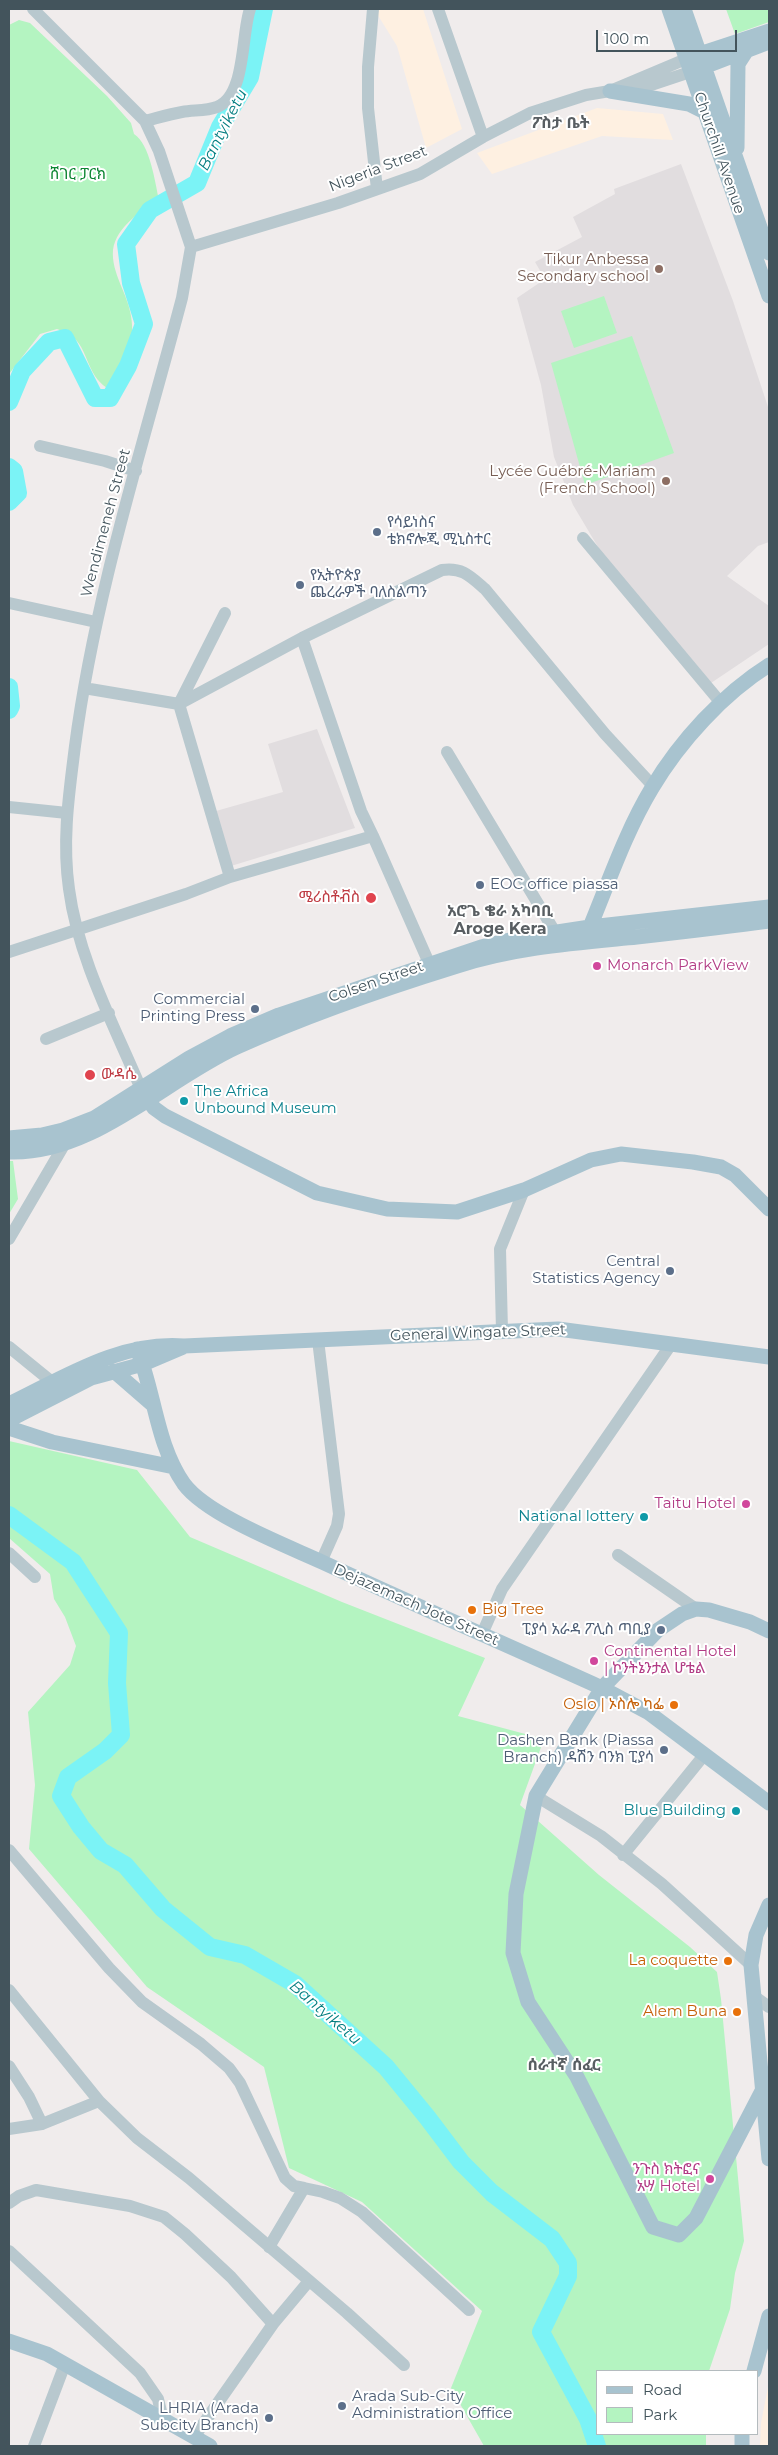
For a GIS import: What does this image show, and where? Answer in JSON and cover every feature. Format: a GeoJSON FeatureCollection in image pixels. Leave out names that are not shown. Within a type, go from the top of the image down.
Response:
{"type":"FeatureCollection","features":[{"type":"Feature","properties":{"kind":"main road","name":"Churchill Avenue"},"geometry":{"type":"LineString","coordinates":[[669,9],[695,63],[736,159],[769,253]]}},
{"type":"Feature","properties":{"kind":"main road","name":"Churchill Avenue"},"geometry":{"type":"LineString","coordinates":[[684,9],[705,112],[769,296]]}},
{"type":"Feature","properties":{"kind":"main road"},"geometry":{"type":"LineString","coordinates":[[695,63],[769,31]]}},
{"type":"Feature","properties":{"kind":"main road"},"geometry":{"type":"LineString","coordinates":[[695,63],[769,42]]}},
{"type":"Feature","properties":{"kind":"main road"},"geometry":{"type":"LineString","coordinates":[[736,159],[738,64],[746,50]]}},
{"type":"Feature","properties":{"kind":"main road"},"geometry":{"type":"LineString","coordinates":[[610,91],[689,104],[705,112]]}},
{"type":"Feature","properties":{"kind":"main road"},"geometry":{"type":"LineString","coordinates":[[590,934],[641,808],[653,786],[682,745],[721,703],[769,665]]}},
{"type":"Feature","properties":{"kind":"main road","name":"Colsen Street"},"geometry":{"type":"LineString","coordinates":[[9,1138],[42,1135],[63,1130],[94,1118],[144,1094],[189,1058],[230,1036],[279,1015],[429,964],[555,932],[590,934],[769,907]]}},
{"type":"Feature","properties":{"kind":"main road"},"geometry":{"type":"LineString","coordinates":[[9,1152],[36,1151],[64,1145],[110,1123],[144,1094],[234,1048],[278,1029],[482,952],[510,951],[590,934],[769,921]]}},
{"type":"Feature","properties":{"kind":"main road"},"geometry":{"type":"LineString","coordinates":[[144,1094],[166,1116],[317,1193],[360,1204],[422,1212],[457,1212],[524,1190],[591,1160],[606,1155],[621,1154],[694,1162],[721,1168],[735,1175],[769,1209]]}},
{"type":"Feature","properties":{"kind":"main road","name":"General Wingate Street"},"geometry":{"type":"LineString","coordinates":[[9,1404],[81,1368],[137,1349],[165,1345],[184,1346],[502,1330],[558,1329],[769,1357]]}},
{"type":"Feature","properties":{"kind":"main road","name":"General Wingate Street"},"geometry":{"type":"LineString","coordinates":[[9,1420],[71,1387],[114,1371],[143,1364],[184,1346]]}},
{"type":"Feature","properties":{"kind":"main road","name":"Dejazemach Jote Street"},"geometry":{"type":"LineString","coordinates":[[137,1349],[143,1364],[152,1404],[174,1467],[196,1497],[222,1514],[321,1562],[602,1688],[649,1713],[769,1803]]}},
{"type":"Feature","properties":{"kind":"main road"},"geometry":{"type":"LineString","coordinates":[[114,1371],[152,1404]]}},
{"type":"Feature","properties":{"kind":"main road"},"geometry":{"type":"LineString","coordinates":[[9,1428],[52,1442],[174,1467]]}},
{"type":"Feature","properties":{"kind":"main road"},"geometry":{"type":"LineString","coordinates":[[762,2091],[696,2218],[678,2235],[653,2227],[577,2077],[528,2002],[513,1953],[516,1894],[536,1796],[602,1688],[658,1630],[677,1617],[696,1609],[709,1610],[750,1622],[769,1631]]}},
{"type":"Feature","properties":{"kind":"main road"},"geometry":{"type":"LineString","coordinates":[[769,1905],[756,1934],[751,1965],[769,2159]]}},
{"type":"Feature","properties":{"kind":"main road"},"geometry":{"type":"LineString","coordinates":[[754,2370],[769,2316]]}},
{"type":"Feature","properties":{"kind":"main road"},"geometry":{"type":"LineString","coordinates":[[9,2341],[47,2354],[210,2446]]}},
{"type":"Feature","properties":{"kind":"street"},"geometry":{"type":"LineString","coordinates":[[145,121],[182,112],[210,109],[219,106],[227,100],[237,83],[244,24],[250,9]]}},
{"type":"Feature","properties":{"kind":"street"},"geometry":{"type":"LineString","coordinates":[[373,9],[368,67],[368,108],[377,189]]}},
{"type":"Feature","properties":{"kind":"street"},"geometry":{"type":"LineString","coordinates":[[438,9],[482,137]]}},
{"type":"Feature","properties":{"kind":"street","name":"Wendimeneh Street"},"geometry":{"type":"LineString","coordinates":[[32,10],[145,121],[179,209],[191,248],[182,298],[96,622],[84,688],[67,813],[66,868],[76,930],[144,1094]]}},
{"type":"Feature","properties":{"kind":"street","name":"Nigeria Street"},"geometry":{"type":"LineString","coordinates":[[191,248],[420,174],[482,137],[530,113],[586,95],[626,86],[652,85],[695,63]]}},
{"type":"Feature","properties":{"kind":"street"},"geometry":{"type":"LineString","coordinates":[[40,446],[105,461],[136,471]]}},
{"type":"Feature","properties":{"kind":"street"},"geometry":{"type":"LineString","coordinates":[[583,538],[721,703]]}},
{"type":"Feature","properties":{"kind":"street"},"geometry":{"type":"LineString","coordinates":[[84,688],[178,704],[302,638],[435,572],[452,568],[464,571],[485,589],[605,734],[653,786]]}},
{"type":"Feature","properties":{"kind":"street"},"geometry":{"type":"LineString","coordinates":[[9,602],[96,622]]}},
{"type":"Feature","properties":{"kind":"street"},"geometry":{"type":"LineString","coordinates":[[225,613],[178,704],[230,877]]}},
{"type":"Feature","properties":{"kind":"street"},"geometry":{"type":"LineString","coordinates":[[302,638],[361,811],[429,964]]}},
{"type":"Feature","properties":{"kind":"street"},"geometry":{"type":"LineString","coordinates":[[447,752],[555,932]]}},
{"type":"Feature","properties":{"kind":"street"},"geometry":{"type":"LineString","coordinates":[[9,807],[67,813]]}},
{"type":"Feature","properties":{"kind":"street"},"geometry":{"type":"LineString","coordinates":[[9,952],[186,894],[230,877],[373,836]]}},
{"type":"Feature","properties":{"kind":"street"},"geometry":{"type":"LineString","coordinates":[[46,1039],[109,1013]]}},
{"type":"Feature","properties":{"kind":"street"},"geometry":{"type":"LineString","coordinates":[[9,1239],[64,1145]]}},
{"type":"Feature","properties":{"kind":"street"},"geometry":{"type":"LineString","coordinates":[[502,1330],[500,1249],[524,1190]]}},
{"type":"Feature","properties":{"kind":"street"},"geometry":{"type":"LineString","coordinates":[[318,1340],[339,1514],[337,1526],[321,1562]]}},
{"type":"Feature","properties":{"kind":"street"},"geometry":{"type":"LineString","coordinates":[[482,1634],[502,1589],[672,1343]]}},
{"type":"Feature","properties":{"kind":"street"},"geometry":{"type":"LineString","coordinates":[[9,1347],[52,1382]]}},
{"type":"Feature","properties":{"kind":"street"},"geometry":{"type":"LineString","coordinates":[[9,1553],[35,1577]]}},
{"type":"Feature","properties":{"kind":"street"},"geometry":{"type":"LineString","coordinates":[[618,1555],[696,1609]]}},
{"type":"Feature","properties":{"kind":"street"},"geometry":{"type":"LineString","coordinates":[[623,1855],[705,1754]]}},
{"type":"Feature","properties":{"kind":"street"},"geometry":{"type":"LineString","coordinates":[[536,1796],[601,1836],[662,1884],[751,1965]]}},
{"type":"Feature","properties":{"kind":"street"},"geometry":{"type":"LineString","coordinates":[[9,1850],[109,1968],[142,2002],[201,2044],[229,2068],[240,2083],[285,2178],[294,2186],[323,2192],[340,2198],[362,2212],[469,2310]]}},
{"type":"Feature","properties":{"kind":"street"},"geometry":{"type":"LineString","coordinates":[[9,1990],[99,2101],[137,2138],[189,2178],[404,2365]]}},
{"type":"Feature","properties":{"kind":"street"},"geometry":{"type":"LineString","coordinates":[[755,1996],[769,2007]]}},
{"type":"Feature","properties":{"kind":"street"},"geometry":{"type":"LineString","coordinates":[[11,2073],[42,2124]]}},
{"type":"Feature","properties":{"kind":"street"},"geometry":{"type":"LineString","coordinates":[[9,2129],[42,2124],[99,2101]]}},
{"type":"Feature","properties":{"kind":"street"},"geometry":{"type":"LineString","coordinates":[[269,2247],[304,2188]]}},
{"type":"Feature","properties":{"kind":"street"},"geometry":{"type":"LineString","coordinates":[[9,2203],[19,2196],[36,2190],[130,2206],[164,2217],[186,2234],[231,2277],[272,2324]]}},
{"type":"Feature","properties":{"kind":"street"},"geometry":{"type":"LineString","coordinates":[[9,2251],[140,2373],[158,2399],[163,2420]]}},
{"type":"Feature","properties":{"kind":"street"},"geometry":{"type":"LineString","coordinates":[[194,2437],[272,2324],[309,2281]]}},
{"type":"Feature","properties":{"kind":"street"},"geometry":{"type":"LineString","coordinates":[[34,2446],[65,2364]]}},
{"type":"Feature","properties":{"kind":"shaded area"},"geometry":{"type":"Polygon","coordinates":[[[374,9],[423,9],[462,129],[426,148],[397,46],[374,9]]]}},
{"type":"Feature","properties":{"kind":"shaded area"},"geometry":{"type":"Polygon","coordinates":[[[597,108],[663,114],[673,140],[602,136],[492,174],[477,153],[597,108]]]}},
{"type":"Feature","properties":{"kind":"shaded area","name":"Lycée Guébré-Mariam (French School)"},"geometry":{"type":"Polygon","coordinates":[[[681,164],[733,301],[769,410],[769,542],[758,546],[727,576],[769,606],[769,644],[711,683],[601,552],[573,505],[554,457],[541,385],[517,298],[545,279],[535,262],[582,237],[573,217],[615,194],[614,189],[681,164]]]}},
{"type":"Feature","properties":{"kind":"shaded area"},"geometry":{"type":"Polygon","coordinates":[[[317,729],[355,828],[231,866],[216,811],[283,792],[268,744],[317,729]]]}},
{"type":"Feature","properties":{"kind":"shaded area"},"geometry":{"type":"Polygon","coordinates":[[[769,2382],[769,2446],[760,2446],[761,2423],[769,2382]]]}},
{"type":"Feature","properties":{"kind":"green space"},"geometry":{"type":"Polygon","coordinates":[[[726,9],[769,9],[769,22],[735,34],[726,9]]]}},
{"type":"Feature","properties":{"kind":"green space","name":"ሸገር ፓርክ"},"geometry":{"type":"Polygon","coordinates":[[[19,20],[30,23],[107,96],[131,123],[134,134],[144,146],[154,174],[159,200],[130,220],[119,234],[113,250],[117,275],[131,316],[132,336],[126,367],[115,382],[107,388],[95,376],[78,342],[70,335],[57,329],[40,334],[9,374],[9,25],[19,20]]]}},
{"type":"Feature","properties":{"kind":"green space"},"geometry":{"type":"Polygon","coordinates":[[[604,296],[617,333],[574,348],[561,311],[604,296]]]}},
{"type":"Feature","properties":{"kind":"green space"},"geometry":{"type":"Polygon","coordinates":[[[632,336],[674,453],[585,485],[551,363],[632,336]]]}},
{"type":"Feature","properties":{"kind":"green space"},"geometry":{"type":"Polygon","coordinates":[[[9,1161],[13,1161],[18,1199],[9,1214],[9,1161]]]}},
{"type":"Feature","properties":{"kind":"green space"},"geometry":{"type":"Polygon","coordinates":[[[9,1441],[137,1470],[190,1537],[342,1602],[485,1658],[458,1716],[544,1739],[520,1805],[599,1875],[690,1947],[717,1972],[744,2241],[735,2273],[730,2309],[709,2370],[596,2370],[596,2435],[706,2435],[706,2446],[484,2446],[451,2388],[482,2311],[362,2202],[289,2168],[264,2067],[147,1987],[29,1849],[35,1785],[28,1712],[70,1665],[76,1646],[65,1617],[54,1599],[50,1574],[9,1538],[9,1441]]]}},
{"type":"Feature","properties":{"kind":"waterway","name":"Bantyiketu"},"geometry":{"type":"LineString","coordinates":[[9,402],[22,371],[49,342],[65,338],[95,398],[110,398],[128,366],[144,324],[131,283],[126,244],[150,210],[197,183],[220,127],[250,77],[264,9]]}},
{"type":"Feature","properties":{"kind":"waterway","name":"Bantyiketu"},"geometry":{"type":"LineString","coordinates":[[9,467],[14,471],[18,493],[9,502]]}},
{"type":"Feature","properties":{"kind":"waterway","name":"Bantyiketu"},"geometry":{"type":"LineString","coordinates":[[9,687],[11,706],[9,710]]}},
{"type":"Feature","properties":{"kind":"waterway","name":"Bantyiketu"},"geometry":{"type":"LineString","coordinates":[[9,1515],[73,1562],[119,1633],[117,1683],[121,1735],[105,1751],[68,1777],[61,1796],[81,1827],[101,1851],[125,1865],[163,1909],[210,1947],[245,1955],[295,1984],[386,2067],[461,2162],[492,2193],[552,2239],[568,2263],[568,2276],[541,2332],[588,2419],[597,2446]]}},
{"type":"Feature","properties":{"kind":"place","name":"Tikur Anbessa Secondary school"},"geometry":{"type":"Point","coordinates":[659,269]}},
{"type":"Feature","properties":{"kind":"place","name":"Lycée Guébré-Mariam (French School)"},"geometry":{"type":"Point","coordinates":[666,481]}},
{"type":"Feature","properties":{"kind":"place","name":"የሳይነስና ቴክኖሎጂ ሚኒስተር"},"geometry":{"type":"Point","coordinates":[377,532]}},
{"type":"Feature","properties":{"kind":"place","name":"የኢትዮጵያ ጨረራዎች ባለስልጣን"},"geometry":{"type":"Point","coordinates":[300,585]}},
{"type":"Feature","properties":{"kind":"place","name":"EOC office piassa"},"geometry":{"type":"Point","coordinates":[480,885]}},
{"type":"Feature","properties":{"kind":"place","name":"ሜሪስቶቭስ"},"geometry":{"type":"Point","coordinates":[371,898]}},
{"type":"Feature","properties":{"kind":"place","name":"Monarch ParkView"},"geometry":{"type":"Point","coordinates":[597,966]}},
{"type":"Feature","properties":{"kind":"place","name":"Commercial Printing Press"},"geometry":{"type":"Point","coordinates":[255,1009]}},
{"type":"Feature","properties":{"kind":"place","name":"ውዳሴ"},"geometry":{"type":"Point","coordinates":[90,1075]}},
{"type":"Feature","properties":{"kind":"place","name":"The Africa Unbound Museum"},"geometry":{"type":"Point","coordinates":[184,1101]}},
{"type":"Feature","properties":{"kind":"place","name":"Central Statistics Agency"},"geometry":{"type":"Point","coordinates":[670,1271]}},
{"type":"Feature","properties":{"kind":"place","name":"Taitu Hotel"},"geometry":{"type":"Point","coordinates":[746,1504]}},
{"type":"Feature","properties":{"kind":"place","name":"National lottery"},"geometry":{"type":"Point","coordinates":[644,1517]}},
{"type":"Feature","properties":{"kind":"place","name":"Big Tree"},"geometry":{"type":"Point","coordinates":[472,1610]}},
{"type":"Feature","properties":{"kind":"place","name":"ፒያሳ አራዳ ፖሊስ ጣቢያ"},"geometry":{"type":"Point","coordinates":[661,1630]}},
{"type":"Feature","properties":{"kind":"place","name":"Continental Hotel | ኮንትኔንታል ሆቴል"},"geometry":{"type":"Point","coordinates":[594,1661]}},
{"type":"Feature","properties":{"kind":"place","name":"Oslo | ኦስሎ ካፌ"},"geometry":{"type":"Point","coordinates":[674,1705]}},
{"type":"Feature","properties":{"kind":"place","name":"Dashen Bank (Piassa Branch) ዳሽን ባንክ ፒያሳ"},"geometry":{"type":"Point","coordinates":[664,1750]}},
{"type":"Feature","properties":{"kind":"place","name":"Blue Building"},"geometry":{"type":"Point","coordinates":[736,1811]}},
{"type":"Feature","properties":{"kind":"place","name":"La coquette"},"geometry":{"type":"Point","coordinates":[728,1961]}},
{"type":"Feature","properties":{"kind":"place","name":"Alem Buna"},"geometry":{"type":"Point","coordinates":[737,2012]}},
{"type":"Feature","properties":{"kind":"place","name":"ንጉስ ክትፎና አሣ Hotel"},"geometry":{"type":"Point","coordinates":[710,2179]}},
{"type":"Feature","properties":{"kind":"place","name":"Arada Sub-City Administration Office"},"geometry":{"type":"Point","coordinates":[342,2406]}},
{"type":"Feature","properties":{"kind":"place","name":"LHRIA (Arada Subcity Branch)"},"geometry":{"type":"Point","coordinates":[269,2418]}},
{"type":"Feature","properties":{"kind":"district","name":"ፖስታ ቤት"},"geometry":{"type":"Point","coordinates":[561,123]}},
{"type":"Feature","properties":{"kind":"district","name":"አሮጌ ቄራ አካባቢ Aroge Kera"},"geometry":{"type":"Point","coordinates":[500,920]}},
{"type":"Feature","properties":{"kind":"district","name":"ሰራተኛ ሰፈር"},"geometry":{"type":"Point","coordinates":[564,2065]}}]}
